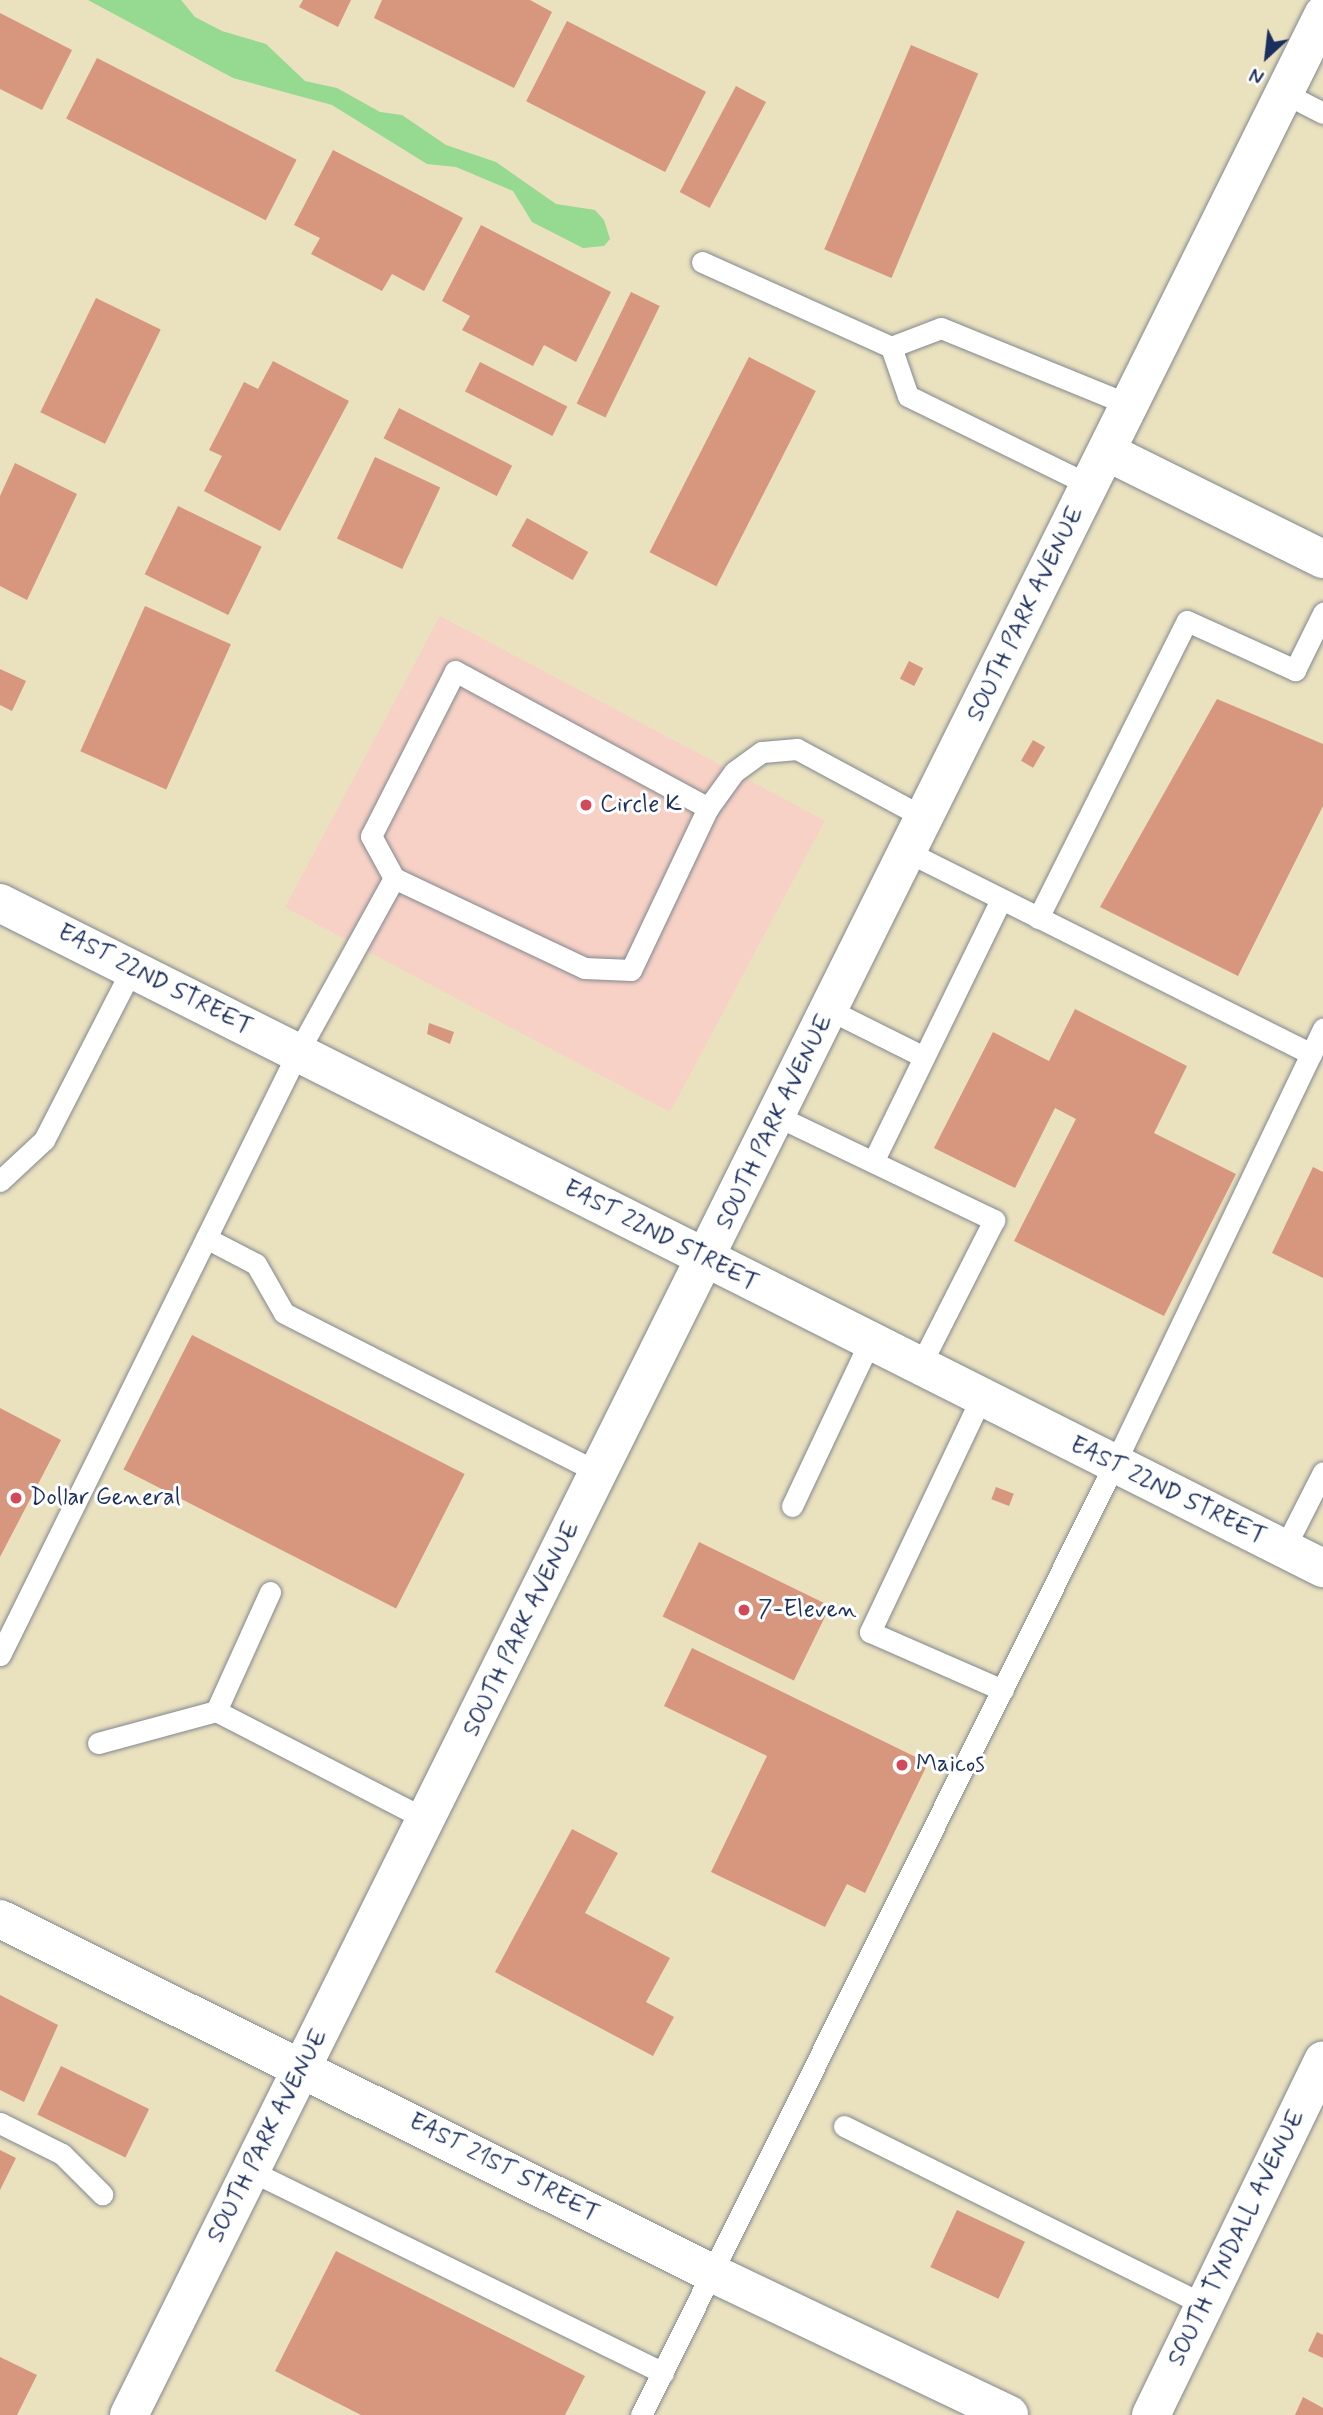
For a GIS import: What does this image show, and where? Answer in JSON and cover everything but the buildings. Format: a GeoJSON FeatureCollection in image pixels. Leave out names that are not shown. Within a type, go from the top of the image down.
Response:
{"type":"FeatureCollection","features":[{"type":"Feature","properties":{"kind":"main road","name":"SOUTH PARK AVENUE"},"geometry":{"type":"LineString","coordinates":[[129,2415],[707,1259],[1323,15]]}},
{"type":"Feature","properties":{"kind":"main road"},"geometry":{"type":"LineString","coordinates":[[1098,468],[1323,559]]}},
{"type":"Feature","properties":{"kind":"main road","name":"EAST 22ND STREET"},"geometry":{"type":"LineString","coordinates":[[0,902],[1323,1568]]}},
{"type":"Feature","properties":{"kind":"main road","name":"EAST 21ST STREET"},"geometry":{"type":"LineString","coordinates":[[0,1919],[303,2067],[714,2274],[1009,2415]]}},
{"type":"Feature","properties":{"kind":"main road","name":"SOUTH TYNDALL AVENUE"},"geometry":{"type":"LineString","coordinates":[[1150,2415],[1323,2060]]}},
{"type":"Feature","properties":{"kind":"lane"},"geometry":{"type":"LineString","coordinates":[[1284,93],[1323,113]]}},
{"type":"Feature","properties":{"kind":"lane"},"geometry":{"type":"LineString","coordinates":[[702,262],[891,347],[941,328],[1130,405]]}},
{"type":"Feature","properties":{"kind":"lane"},"geometry":{"type":"LineString","coordinates":[[891,347],[908,396],[1098,468]]}},
{"type":"Feature","properties":{"kind":"lane"},"geometry":{"type":"LineString","coordinates":[[1038,918],[1187,621],[1295,670],[1323,613]]}},
{"type":"Feature","properties":{"kind":"lane"},"geometry":{"type":"LineString","coordinates":[[708,808],[455,671],[371,836],[394,878],[584,968],[631,970],[708,808],[734,772],[762,752],[797,749],[925,818]]}},
{"type":"Feature","properties":{"kind":"lane"},"geometry":{"type":"LineString","coordinates":[[908,852],[1311,1054]]}},
{"type":"Feature","properties":{"kind":"lane"},"geometry":{"type":"LineString","coordinates":[[0,1656],[298,1052],[394,878]]}},
{"type":"Feature","properties":{"kind":"lane"},"geometry":{"type":"LineString","coordinates":[[873,1162],[1001,899]]}},
{"type":"Feature","properties":{"kind":"lane"},"geometry":{"type":"LineString","coordinates":[[0,1181],[44,1140],[132,969]]}},
{"type":"Feature","properties":{"kind":"lane"},"geometry":{"type":"LineString","coordinates":[[830,1010],[923,1057]]}},
{"type":"Feature","properties":{"kind":"lane"},"geometry":{"type":"LineString","coordinates":[[641,2415],[714,2274],[1114,1465],[1323,1029]]}},
{"type":"Feature","properties":{"kind":"lane"},"geometry":{"type":"LineString","coordinates":[[777,1116],[994,1220],[920,1366]]}},
{"type":"Feature","properties":{"kind":"lane"},"geometry":{"type":"LineString","coordinates":[[206,1238],[257,1264],[284,1314],[600,1473]]}},
{"type":"Feature","properties":{"kind":"lane"},"geometry":{"type":"LineString","coordinates":[[792,1506],[870,1341]]}},
{"type":"Feature","properties":{"kind":"lane"},"geometry":{"type":"LineString","coordinates":[[981,1398],[870,1632],[1003,1690]]}},
{"type":"Feature","properties":{"kind":"lane"},"geometry":{"type":"LineString","coordinates":[[1284,1549],[1323,1472]]}},
{"type":"Feature","properties":{"kind":"lane"},"geometry":{"type":"LineString","coordinates":[[216,1711],[270,1592]]}},
{"type":"Feature","properties":{"kind":"lane"},"geometry":{"type":"LineString","coordinates":[[98,1743],[216,1711],[426,1820]]}},
{"type":"Feature","properties":{"kind":"lane"},"geometry":{"type":"LineString","coordinates":[[0,2123],[62,2154],[103,2194]]}},
{"type":"Feature","properties":{"kind":"lane"},"geometry":{"type":"LineString","coordinates":[[844,2126],[1204,2305]]}},
{"type":"Feature","properties":{"kind":"lane"},"geometry":{"type":"LineString","coordinates":[[251,2171],[663,2373]]}},
{"type":"Feature","properties":{"kind":"shaded area"},"geometry":{"type":"Polygon","coordinates":[[[440,616],[825,821],[670,1112],[285,907],[440,616]]]}},
{"type":"Feature","properties":{"kind":"green space"},"geometry":{"type":"Polygon","coordinates":[[[88,0],[181,0],[195,17],[222,31],[266,44],[305,81],[337,88],[380,112],[402,115],[446,145],[496,162],[556,204],[595,210],[604,220],[610,239],[604,246],[583,248],[532,222],[513,191],[456,167],[427,164],[332,105],[233,78],[88,0]]]}},
{"type":"Feature","properties":{"kind":"place","name":"Circle K"},"geometry":{"type":"Point","coordinates":[586,805]}},
{"type":"Feature","properties":{"kind":"place","name":"Dollar General"},"geometry":{"type":"Point","coordinates":[16,1498]}},
{"type":"Feature","properties":{"kind":"place","name":"7-Eleven"},"geometry":{"type":"Point","coordinates":[744,1610]}},
{"type":"Feature","properties":{"kind":"place","name":"Maicos"},"geometry":{"type":"Point","coordinates":[902,1765]}}]}
